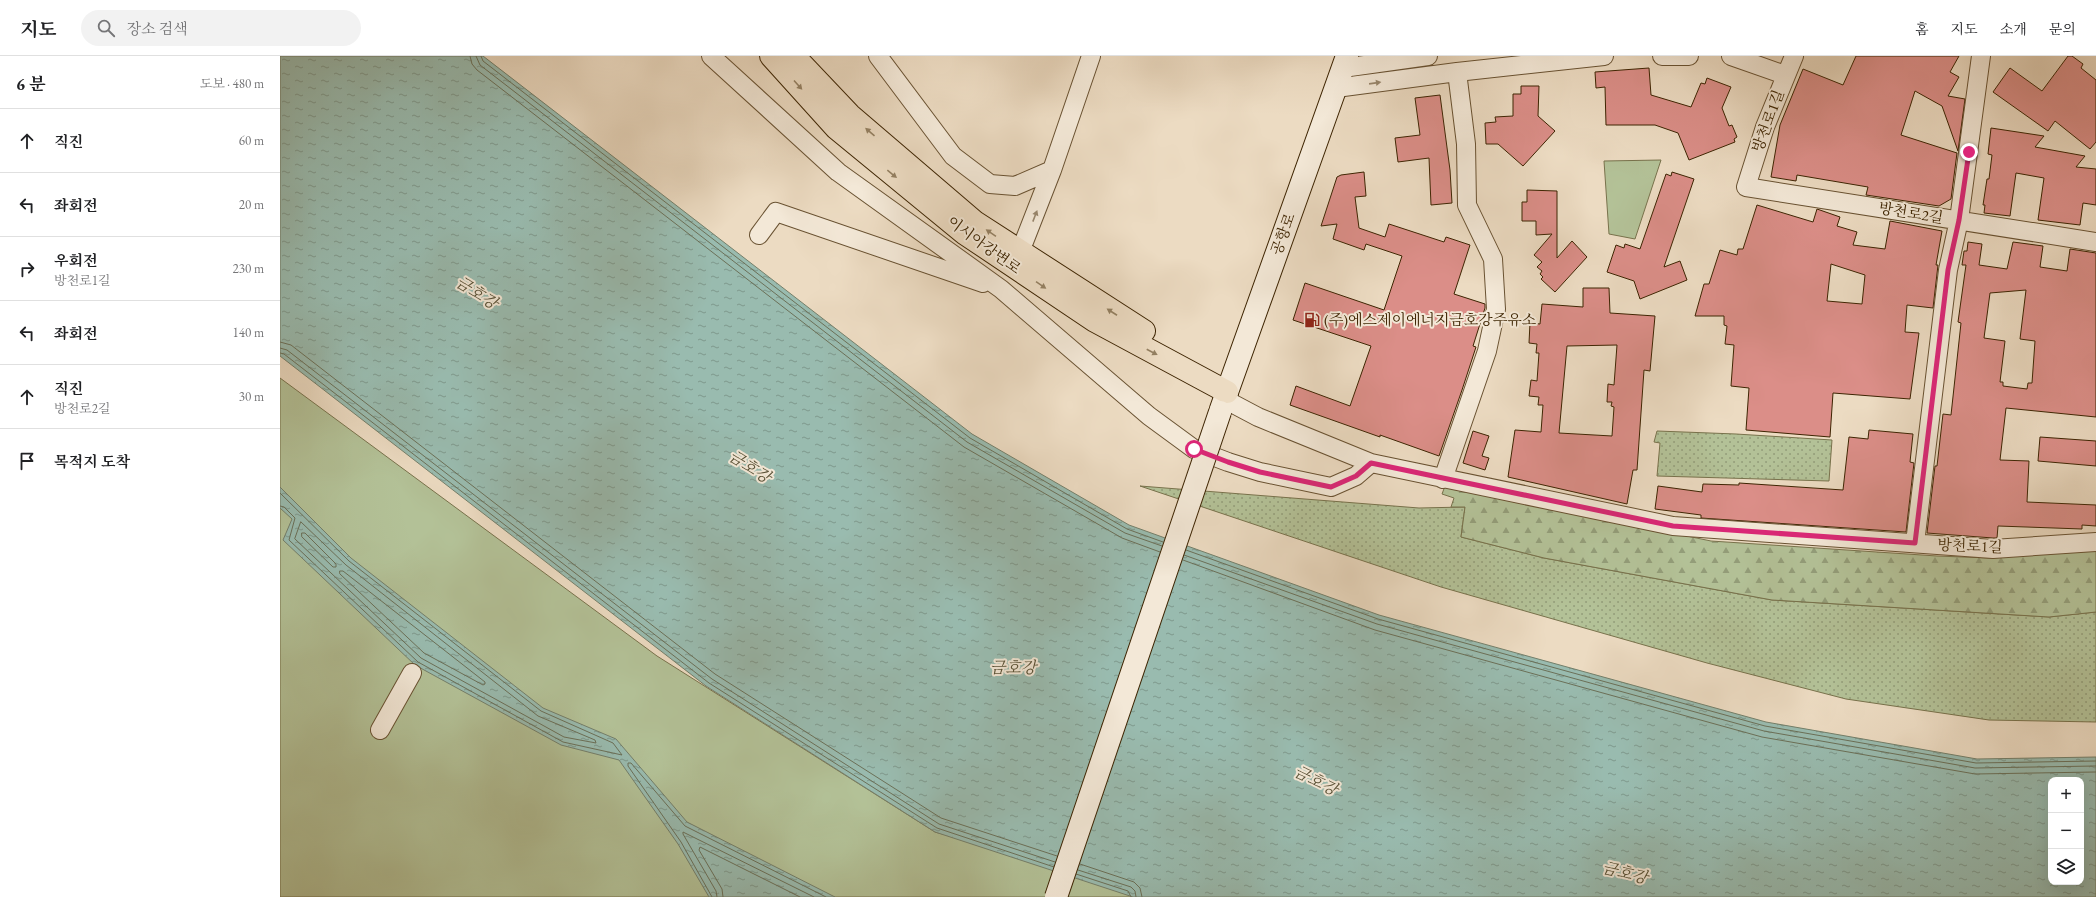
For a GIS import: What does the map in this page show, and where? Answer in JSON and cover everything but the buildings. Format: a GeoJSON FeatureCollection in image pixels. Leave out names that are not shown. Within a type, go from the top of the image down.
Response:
{"type":"FeatureCollection","features":[{"type":"Feature","properties":{"kind":"highway","name":"이시아강변로"},"geometry":{"type":"LineString","coordinates":[[771,56],[836,128],[964,233],[1095,321],[1226,395]]}},
{"type":"Feature","properties":{"kind":"highway","name":"이시아강변로"},"geometry":{"type":"LineString","coordinates":[[794,56],[850,115],[975,222],[1133,326],[1226,395]]}},
{"type":"Feature","properties":{"kind":"main road","name":"공항로"},"geometry":{"type":"LineString","coordinates":[[1056,897],[1226,395],[1345,62]]}},
{"type":"Feature","properties":{"kind":"street"},"geometry":{"type":"LineString","coordinates":[[711,56],[838,172],[1001,289],[1149,416],[1194,449],[1260,472],[1331,487],[1356,476],[1371,463]]}},
{"type":"Feature","properties":{"kind":"street"},"geometry":{"type":"LineString","coordinates":[[878,56],[953,156],[990,184],[1015,186],[1052,170]]}},
{"type":"Feature","properties":{"kind":"street"},"geometry":{"type":"LineString","coordinates":[[1020,252],[1052,170],[1091,56]]}},
{"type":"Feature","properties":{"kind":"street"},"geometry":{"type":"LineString","coordinates":[[1345,62],[1428,56]]}},
{"type":"Feature","properties":{"kind":"street"},"geometry":{"type":"LineString","coordinates":[[1336,88],[1457,72],[1604,56]]}},
{"type":"Feature","properties":{"kind":"street"},"geometry":{"type":"LineString","coordinates":[[1662,56],[1689,56]]}},
{"type":"Feature","properties":{"kind":"street"},"geometry":{"type":"LineString","coordinates":[[1731,56],[1785,75]]}},
{"type":"Feature","properties":{"kind":"street","name":"방천로1길"},"geometry":{"type":"LineString","coordinates":[[1746,188],[1765,127],[1794,56]]}},
{"type":"Feature","properties":{"kind":"street","name":"방천로2길"},"geometry":{"type":"LineString","coordinates":[[1746,188],[1959,220],[1981,56]]}},
{"type":"Feature","properties":{"kind":"street"},"geometry":{"type":"LineString","coordinates":[[1443,479],[1487,351],[1496,309],[1493,259],[1467,206],[1466,144],[1457,72]]}},
{"type":"Feature","properties":{"kind":"street"},"geometry":{"type":"LineString","coordinates":[[759,235],[776,212],[1001,289]]}},
{"type":"Feature","properties":{"kind":"street"},"geometry":{"type":"LineString","coordinates":[[1915,543],[1945,292],[1959,220],[2096,242]]}},
{"type":"Feature","properties":{"kind":"street","name":"방천로1길"},"geometry":{"type":"LineString","coordinates":[[1226,395],[1265,420],[1371,463],[1443,479],[1590,507],[1673,526],[1993,549],[2096,542]]}},
{"type":"Feature","properties":{"kind":"street"},"geometry":{"type":"LineString","coordinates":[[380,730],[412,672]]}},
{"type":"Feature","properties":{"kind":"green space"},"geometry":{"type":"Polygon","coordinates":[[[1661,160],[1635,239],[1609,234],[1604,161],[1661,160]]]}},
{"type":"Feature","properties":{"kind":"green space"},"geometry":{"type":"Polygon","coordinates":[[[280,378],[657,656],[935,832],[1175,897],[280,897],[280,378]]]}},
{"type":"Feature","properties":{"kind":"green space"},"geometry":{"type":"Polygon","coordinates":[[[1657,431],[1832,440],[1829,481],[1657,476],[1660,443],[1654,442],[1657,431]]]}},
{"type":"Feature","properties":{"kind":"green space"},"geometry":{"type":"Polygon","coordinates":[[[1140,486],[1419,508],[1465,507],[1461,537],[1544,558],[1772,600],[2049,617],[2096,612],[2096,722],[1989,720],[1846,699],[1707,663],[1441,587],[1140,486]]]}},
{"type":"Feature","properties":{"kind":"green space"},"geometry":{"type":"Polygon","coordinates":[[[1445,486],[1711,541],[1989,558],[2096,547],[2096,612],[2049,617],[1772,600],[1544,558],[1461,537],[1465,507],[1451,507],[1454,498],[1442,494],[1445,486]]]}},
{"type":"Feature","properties":{"kind":"water","name":"금호강"},"geometry":{"type":"Polygon","coordinates":[[[280,56],[483,56],[972,434],[1129,525],[1379,615],[1766,722],[1977,759],[2096,757],[2096,897],[1133,897],[935,832],[706,686],[280,356],[280,56]]]}},
{"type":"Feature","properties":{"kind":"water"},"geometry":{"type":"Polygon","coordinates":[[[280,487],[351,558],[543,708],[616,739],[687,822],[835,897],[709,897],[678,844],[619,760],[561,745],[415,665],[283,540],[292,519],[280,508],[280,487]]]}},
{"type":"Feature","properties":{"kind":"place","name":"(주)에스제이에너지금호강주유소"},"geometry":{"type":"Point","coordinates":[1312,320]}},
{"type":"Feature","properties":{"kind":"route"},"geometry":{"type":"LineString","coordinates":[[1194,449],[1260,472],[1331,487],[1356,476],[1371,463],[1443,479],[1590,507],[1673,526],[1753,533],[1915,543],[1935,367],[1948,270],[1959,220],[1969,152]]}}]}
